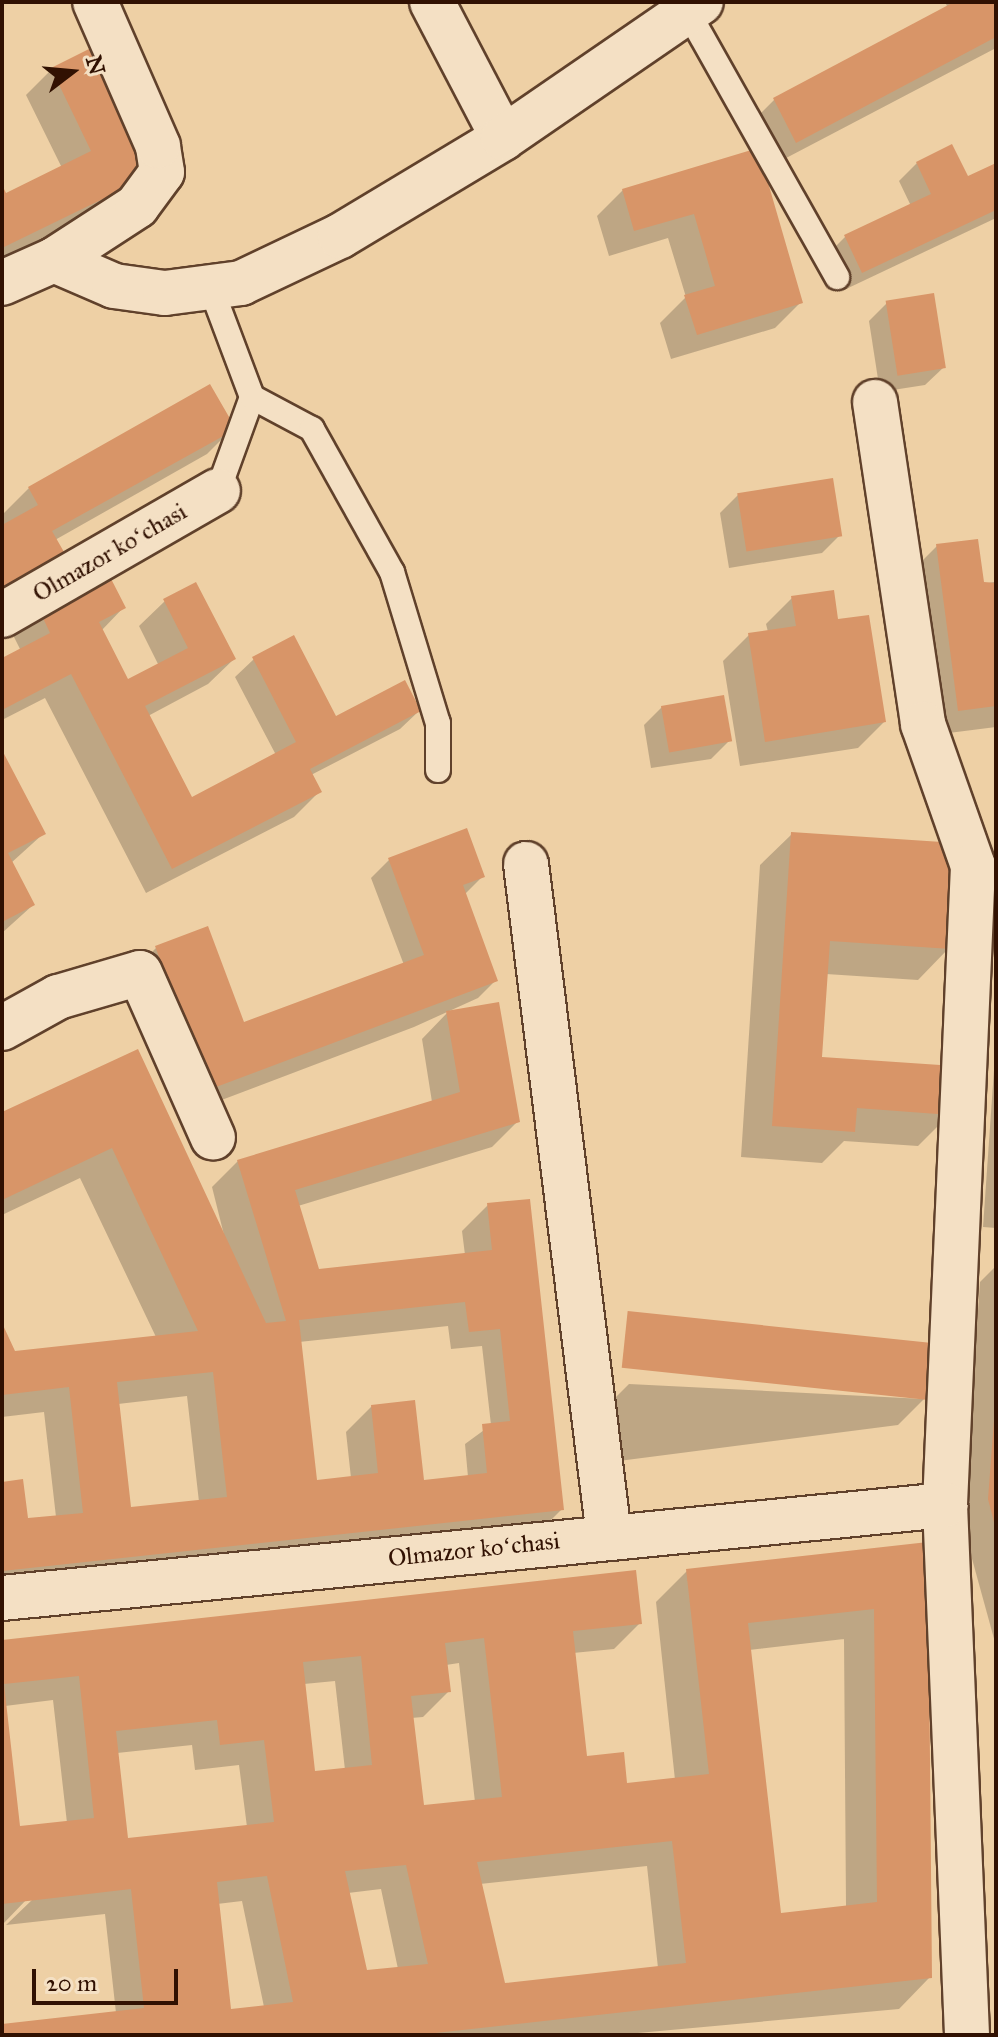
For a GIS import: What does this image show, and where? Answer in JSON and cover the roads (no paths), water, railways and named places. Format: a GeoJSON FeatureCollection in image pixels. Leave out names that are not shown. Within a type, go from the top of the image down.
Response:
{"type":"FeatureCollection","features":[{"type":"Feature","properties":{"kind":"street"},"geometry":{"type":"LineString","coordinates":[[2,283],[54,260],[137,206],[162,172],[158,146],[95,2]]}},
{"type":"Feature","properties":{"kind":"street"},"geometry":{"type":"LineString","coordinates":[[432,2],[503,138]]}},
{"type":"Feature","properties":{"kind":"street"},"geometry":{"type":"LineString","coordinates":[[54,260],[114,286],[165,293],[241,283],[340,236],[503,138],[695,8]]}},
{"type":"Feature","properties":{"kind":"street"},"geometry":{"type":"LineString","coordinates":[[875,402],[923,724],[973,866],[945,1505],[967,2035]]}},
{"type":"Feature","properties":{"kind":"street","name":"Olmazor koʻchasi"},"geometry":{"type":"LineString","coordinates":[[2,615],[218,491]]}},
{"type":"Feature","properties":{"kind":"street"},"geometry":{"type":"LineString","coordinates":[[526,864],[609,1536]]}},
{"type":"Feature","properties":{"kind":"street"},"geometry":{"type":"LineString","coordinates":[[2,1028],[58,997],[140,973],[213,1138]]}},
{"type":"Feature","properties":{"kind":"street","name":"Olmazor koʻchasi"},"geometry":{"type":"LineString","coordinates":[[2,1598],[945,1505]]}},
{"type":"Feature","properties":{"kind":"lane"},"geometry":{"type":"LineString","coordinates":[[695,8],[837,277]]}},
{"type":"Feature","properties":{"kind":"lane"},"geometry":{"type":"LineString","coordinates":[[211,288],[252,397],[218,491]]}},
{"type":"Feature","properties":{"kind":"lane"},"geometry":{"type":"LineString","coordinates":[[252,397],[312,429],[392,572],[438,723],[438,770]]}}]}
